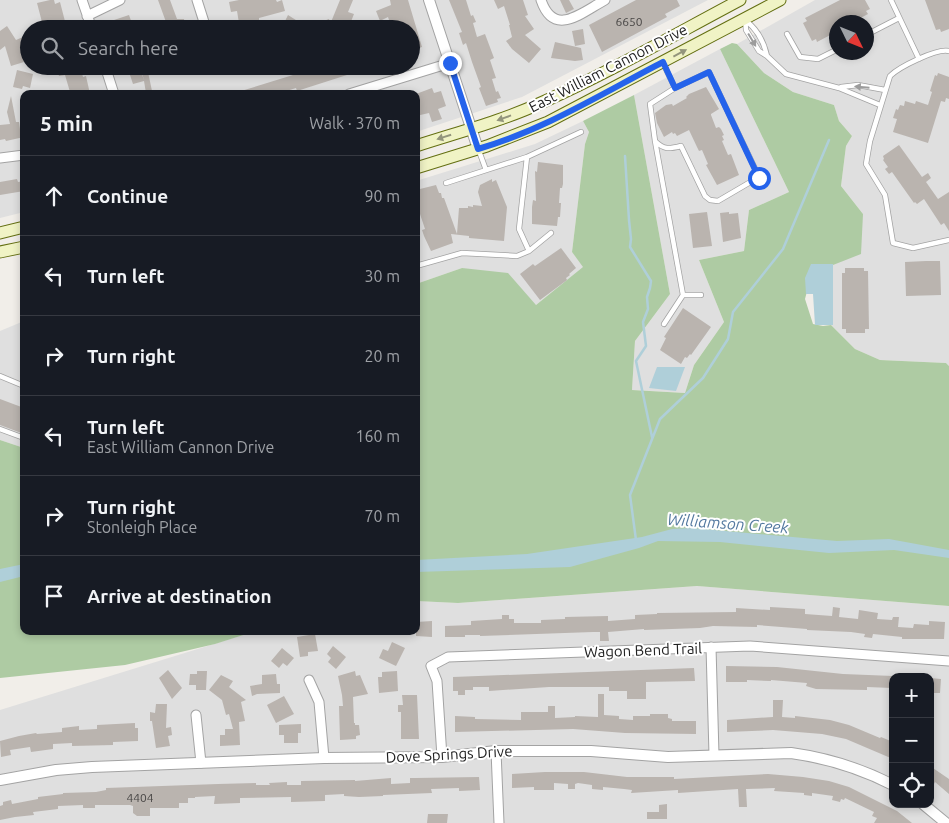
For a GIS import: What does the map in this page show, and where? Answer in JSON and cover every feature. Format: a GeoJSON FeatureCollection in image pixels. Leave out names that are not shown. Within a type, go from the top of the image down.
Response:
{"type":"FeatureCollection","features":[{"type":"Feature","properties":{"kind":"main road","name":"East William Cannon Drive"},"geometry":{"type":"LineString","coordinates":[[420,167],[510,138],[548,122],[780,0]]}},
{"type":"Feature","properties":{"kind":"main road","name":"East William Cannon Drive"},"geometry":{"type":"LineString","coordinates":[[420,145],[503,118],[542,103],[585,83],[737,1]]}},
{"type":"Feature","properties":{"kind":"main road"},"geometry":{"type":"LineString","coordinates":[[737,1],[744,19]]}},
{"type":"Feature","properties":{"kind":"main road"},"geometry":{"type":"LineString","coordinates":[[0,233],[20,228]]}},
{"type":"Feature","properties":{"kind":"main road"},"geometry":{"type":"LineString","coordinates":[[0,252],[20,248]]}},
{"type":"Feature","properties":{"kind":"street"},"geometry":{"type":"LineString","coordinates":[[82,0],[89,20]]}},
{"type":"Feature","properties":{"kind":"street"},"geometry":{"type":"LineString","coordinates":[[87,16],[120,0]]}},
{"type":"Feature","properties":{"kind":"street"},"geometry":{"type":"LineString","coordinates":[[197,0],[203,20]]}},
{"type":"Feature","properties":{"kind":"street"},"geometry":{"type":"LineString","coordinates":[[429,0],[478,149]]}},
{"type":"Feature","properties":{"kind":"street"},"geometry":{"type":"LineString","coordinates":[[542,0],[549,16],[554,20],[562,21],[605,0]]}},
{"type":"Feature","properties":{"kind":"street"},"geometry":{"type":"LineString","coordinates":[[420,72],[450,63]]}},
{"type":"Feature","properties":{"kind":"street"},"geometry":{"type":"LineString","coordinates":[[108,75],[113,90]]}},
{"type":"Feature","properties":{"kind":"street"},"geometry":{"type":"LineString","coordinates":[[362,90],[411,75]]}},
{"type":"Feature","properties":{"kind":"street"},"geometry":{"type":"LineString","coordinates":[[0,158],[20,156]]}},
{"type":"Feature","properties":{"kind":"street","name":"Wagon Bend Trail"},"geometry":{"type":"LineString","coordinates":[[442,757],[437,682],[431,666],[448,658],[750,646],[949,660]]}},
{"type":"Feature","properties":{"kind":"street"},"geometry":{"type":"LineString","coordinates":[[711,647],[714,755]]}},
{"type":"Feature","properties":{"kind":"street"},"geometry":{"type":"LineString","coordinates":[[309,680],[319,702],[324,758]]}},
{"type":"Feature","properties":{"kind":"street"},"geometry":{"type":"LineString","coordinates":[[196,716],[201,763]]}},
{"type":"Feature","properties":{"kind":"street","name":"Dove Springs Drive"},"geometry":{"type":"LineString","coordinates":[[0,780],[56,770],[324,758],[442,757],[496,751],[591,750],[668,757],[791,753],[812,756],[856,768],[889,782]]}},
{"type":"Feature","properties":{"kind":"street"},"geometry":{"type":"LineString","coordinates":[[496,751],[498,823]]}},
{"type":"Feature","properties":{"kind":"street"},"geometry":{"type":"LineString","coordinates":[[928,808],[946,823]]}},
{"type":"Feature","properties":{"kind":"lane"},"geometry":{"type":"LineString","coordinates":[[891,0],[919,59]]}},
{"type":"Feature","properties":{"kind":"lane"},"geometry":{"type":"LineString","coordinates":[[874,31],[900,18]]}},
{"type":"Feature","properties":{"kind":"lane"},"geometry":{"type":"LineString","coordinates":[[744,19],[754,26],[765,47],[767,56]]}},
{"type":"Feature","properties":{"kind":"lane"},"geometry":{"type":"LineString","coordinates":[[744,19],[746,30],[759,51],[786,74],[839,88],[880,105]]}},
{"type":"Feature","properties":{"kind":"lane"},"geometry":{"type":"LineString","coordinates":[[787,34],[800,57],[818,59],[829,54]]}},
{"type":"Feature","properties":{"kind":"lane"},"geometry":{"type":"LineString","coordinates":[[949,51],[943,50],[919,59],[890,76],[880,105],[866,164],[885,195],[893,243],[913,248],[949,240]]}},
{"type":"Feature","properties":{"kind":"lane"},"geometry":{"type":"LineString","coordinates":[[663,62],[675,88]]}},
{"type":"Feature","properties":{"kind":"lane"},"geometry":{"type":"LineString","coordinates":[[655,140],[660,146],[667,149],[681,146],[705,196],[710,200],[718,201],[759,178],[709,72],[675,88],[650,104],[655,140],[683,295],[664,324]]}},
{"type":"Feature","properties":{"kind":"lane"},"geometry":{"type":"LineString","coordinates":[[839,88],[858,85],[885,90]]}},
{"type":"Feature","properties":{"kind":"lane"},"geometry":{"type":"LineString","coordinates":[[446,183],[527,157],[581,132]]}},
{"type":"Feature","properties":{"kind":"lane"},"geometry":{"type":"LineString","coordinates":[[478,149],[486,170]]}},
{"type":"Feature","properties":{"kind":"lane"},"geometry":{"type":"LineString","coordinates":[[527,157],[519,229],[529,250]]}},
{"type":"Feature","properties":{"kind":"lane"},"geometry":{"type":"LineString","coordinates":[[420,265],[462,253],[517,256],[529,250],[551,233]]}},
{"type":"Feature","properties":{"kind":"lane"},"geometry":{"type":"LineString","coordinates":[[683,295],[702,295]]}},
{"type":"Feature","properties":{"kind":"lane"},"geometry":{"type":"LineString","coordinates":[[0,376],[20,384]]}},
{"type":"Feature","properties":{"kind":"lane"},"geometry":{"type":"LineString","coordinates":[[0,429],[20,436]]}},
{"type":"Feature","properties":{"kind":"shaded area"},"geometry":{"type":"Polygon","coordinates":[[[0,0],[708,0],[522,97],[420,131],[420,90],[20,90],[20,213],[0,218],[0,0]]]}},
{"type":"Feature","properties":{"kind":"shaded area"},"geometry":{"type":"Polygon","coordinates":[[[815,0],[949,0],[949,366],[946,363],[880,360],[855,349],[831,325],[833,265],[863,214],[841,186],[846,146],[852,136],[839,121],[834,105],[793,92],[764,73],[737,44],[815,0]]]}},
{"type":"Feature","properties":{"kind":"shaded area"},"geometry":{"type":"Polygon","coordinates":[[[720,49],[789,192],[749,210],[744,251],[699,260],[724,322],[694,365],[685,393],[632,390],[635,341],[670,294],[634,95],[720,49]]]}},
{"type":"Feature","properties":{"kind":"shaded area"},"geometry":{"type":"Polygon","coordinates":[[[583,121],[589,132],[585,144],[572,252],[584,267],[536,305],[462,268],[420,283],[420,180],[535,144],[583,121]]]}},
{"type":"Feature","properties":{"kind":"shaded area"},"geometry":{"type":"Polygon","coordinates":[[[20,323],[20,447],[0,440],[0,331],[20,323]]]}},
{"type":"Feature","properties":{"kind":"shaded area"},"geometry":{"type":"Polygon","coordinates":[[[697,586],[949,606],[949,823],[0,823],[0,710],[243,635],[420,635],[420,601],[458,603],[697,586]]]}},
{"type":"Feature","properties":{"kind":"green space"},"geometry":{"type":"Polygon","coordinates":[[[732,43],[737,44],[764,73],[793,92],[834,105],[839,121],[852,136],[846,146],[841,186],[863,214],[861,254],[833,265],[814,264],[805,299],[813,324],[831,325],[855,349],[880,360],[946,363],[949,366],[949,606],[697,586],[458,603],[420,601],[420,283],[462,268],[508,273],[536,305],[583,267],[572,252],[585,144],[589,132],[583,121],[634,95],[670,294],[635,341],[632,390],[685,393],[694,365],[724,322],[699,260],[744,251],[749,210],[789,192],[720,49],[732,43]]]}},
{"type":"Feature","properties":{"kind":"green space"},"geometry":{"type":"Polygon","coordinates":[[[0,440],[20,447],[20,635],[243,635],[215,644],[125,665],[0,678],[0,440]]]}},
{"type":"Feature","properties":{"kind":"water"},"geometry":{"type":"Polygon","coordinates":[[[811,264],[833,264],[833,325],[815,325],[813,294],[806,294],[805,278],[811,264]]]}},
{"type":"Feature","properties":{"kind":"water"},"geometry":{"type":"Polygon","coordinates":[[[657,367],[685,367],[676,391],[649,388],[657,367]]]}},
{"type":"Feature","properties":{"kind":"water"},"geometry":{"type":"Polygon","coordinates":[[[692,528],[837,541],[889,539],[949,550],[949,558],[894,550],[829,553],[720,542],[658,541],[570,567],[420,572],[420,560],[527,554],[642,537],[672,529],[692,528]]]}},
{"type":"Feature","properties":{"kind":"water"},"geometry":{"type":"Polygon","coordinates":[[[20,565],[20,577],[0,582],[0,569],[20,565]]]}},
{"type":"Feature","properties":{"kind":"building"},"geometry":{"type":"Polygon","coordinates":[[[50,0],[54,0],[55,4],[60,2],[65,20],[41,20],[37,3],[50,0]]]}},
{"type":"Feature","properties":{"kind":"building"},"geometry":{"type":"Polygon","coordinates":[[[158,0],[170,0],[177,19],[184,20],[165,20],[158,0]]]}},
{"type":"Feature","properties":{"kind":"building"},"geometry":{"type":"Polygon","coordinates":[[[239,0],[276,0],[277,2],[282,0],[285,11],[259,18],[259,20],[238,20],[237,11],[231,12],[229,2],[239,0]]]}},
{"type":"Feature","properties":{"kind":"building"},"geometry":{"type":"Polygon","coordinates":[[[340,0],[353,0],[348,12],[354,14],[352,20],[332,20],[340,0]]]}},
{"type":"Feature","properties":{"kind":"building"},"geometry":{"type":"Polygon","coordinates":[[[390,0],[408,0],[414,20],[389,20],[388,17],[380,20],[376,11],[391,5],[390,0]]]}},
{"type":"Feature","properties":{"kind":"building"},"geometry":{"type":"Polygon","coordinates":[[[449,0],[466,0],[471,16],[473,15],[476,22],[473,23],[477,37],[485,34],[494,58],[490,60],[496,78],[492,79],[496,92],[498,91],[501,98],[497,99],[498,102],[486,106],[466,43],[463,45],[459,33],[462,32],[449,0]]]}},
{"type":"Feature","properties":{"kind":"building"},"geometry":{"type":"Polygon","coordinates":[[[494,0],[523,0],[528,15],[525,16],[534,29],[525,35],[541,49],[529,63],[512,49],[506,41],[512,37],[510,25],[504,6],[498,9],[494,0]]]}},
{"type":"Feature","properties":{"kind":"building"},"geometry":{"type":"Polygon","coordinates":[[[560,0],[569,0],[574,9],[566,13],[560,0]]]}},
{"type":"Feature","properties":{"kind":"building"},"geometry":{"type":"Polygon","coordinates":[[[636,0],[677,0],[680,6],[665,14],[667,17],[602,52],[589,25],[636,0]]]}},
{"type":"Feature","properties":{"kind":"building"},"geometry":{"type":"Polygon","coordinates":[[[840,0],[865,0],[870,9],[866,11],[868,14],[866,15],[829,15],[829,36],[817,42],[816,39],[812,41],[803,23],[807,21],[805,18],[840,0]]]}},
{"type":"Feature","properties":{"kind":"building"},"geometry":{"type":"Polygon","coordinates":[[[925,0],[949,0],[949,29],[941,32],[940,29],[936,30],[925,0]]]}},
{"type":"Feature","properties":{"kind":"building"},"geometry":{"type":"Polygon","coordinates":[[[129,15],[131,20],[114,20],[129,15]]]}},
{"type":"Feature","properties":{"kind":"building"},"geometry":{"type":"Polygon","coordinates":[[[288,15],[296,20],[286,20],[288,15]]]}},
{"type":"Feature","properties":{"kind":"building"},"geometry":{"type":"Polygon","coordinates":[[[7,26],[16,40],[20,38],[20,63],[11,66],[5,46],[0,50],[0,31],[7,26]]]}},
{"type":"Feature","properties":{"kind":"building"},"geometry":{"type":"Polygon","coordinates":[[[583,29],[585,44],[575,46],[572,31],[583,29]]]}},
{"type":"Feature","properties":{"kind":"building"},"geometry":{"type":"Polygon","coordinates":[[[555,42],[581,48],[583,60],[551,58],[555,42]]]}},
{"type":"Feature","properties":{"kind":"building"},"geometry":{"type":"Polygon","coordinates":[[[17,70],[20,71],[20,75],[33,75],[30,88],[23,86],[22,89],[13,87],[17,70]]]}},
{"type":"Feature","properties":{"kind":"building"},"geometry":{"type":"Polygon","coordinates":[[[938,73],[949,77],[949,99],[946,98],[945,102],[941,101],[928,143],[893,132],[897,119],[893,118],[896,109],[898,110],[900,105],[904,106],[905,101],[915,104],[916,101],[928,105],[935,75],[937,76],[938,73]]]}},
{"type":"Feature","properties":{"kind":"building"},"geometry":{"type":"Polygon","coordinates":[[[65,75],[86,76],[89,90],[69,90],[65,75]]]}},
{"type":"Feature","properties":{"kind":"building"},"geometry":{"type":"Polygon","coordinates":[[[130,75],[142,75],[144,80],[143,75],[149,75],[152,90],[146,90],[144,81],[133,84],[130,75]]]}},
{"type":"Feature","properties":{"kind":"building"},"geometry":{"type":"Polygon","coordinates":[[[293,75],[347,75],[300,90],[297,90],[296,88],[290,90],[244,90],[293,75]]]}},
{"type":"Feature","properties":{"kind":"building"},"geometry":{"type":"Polygon","coordinates":[[[706,87],[719,109],[711,115],[716,128],[719,127],[724,135],[722,136],[724,140],[722,141],[728,155],[731,154],[739,175],[717,185],[706,165],[708,164],[702,150],[699,151],[689,130],[677,136],[672,132],[664,137],[657,123],[655,113],[666,105],[672,104],[673,106],[687,98],[689,94],[706,87]]]}},
{"type":"Feature","properties":{"kind":"building"},"geometry":{"type":"Polygon","coordinates":[[[432,88],[434,93],[441,91],[446,106],[438,109],[442,119],[432,122],[429,113],[420,115],[420,92],[432,88]]]}},
{"type":"Feature","properties":{"kind":"building"},"geometry":{"type":"Polygon","coordinates":[[[11,96],[16,122],[19,122],[20,138],[6,141],[5,139],[0,140],[0,125],[10,124],[7,112],[11,96]]]}},
{"type":"Feature","properties":{"kind":"building"},"geometry":{"type":"Polygon","coordinates":[[[899,145],[922,177],[928,173],[931,178],[926,182],[938,199],[949,192],[949,231],[944,223],[941,225],[924,199],[917,204],[914,203],[892,172],[889,174],[885,169],[888,167],[883,160],[883,156],[899,145]]]}},
{"type":"Feature","properties":{"kind":"building"},"geometry":{"type":"Polygon","coordinates":[[[538,162],[563,165],[563,184],[562,188],[560,188],[559,203],[561,203],[560,217],[558,217],[557,226],[532,224],[533,200],[536,201],[535,171],[537,172],[538,162]]]}},
{"type":"Feature","properties":{"kind":"building"},"geometry":{"type":"Polygon","coordinates":[[[17,179],[18,182],[20,182],[20,192],[0,195],[0,182],[17,179]]]}},
{"type":"Feature","properties":{"kind":"building"},"geometry":{"type":"Polygon","coordinates":[[[492,179],[492,182],[496,180],[507,207],[504,241],[469,238],[469,236],[451,234],[453,243],[431,251],[422,230],[425,229],[420,214],[420,189],[436,185],[442,198],[444,198],[457,234],[459,208],[473,207],[473,205],[482,206],[478,192],[480,185],[492,179]]]}},
{"type":"Feature","properties":{"kind":"building"},"geometry":{"type":"Polygon","coordinates":[[[707,212],[712,246],[693,248],[689,214],[707,212]]]}},
{"type":"Feature","properties":{"kind":"building"},"geometry":{"type":"Polygon","coordinates":[[[729,212],[729,214],[738,213],[741,238],[723,242],[720,213],[729,212]]]}},
{"type":"Feature","properties":{"kind":"building"},"geometry":{"type":"Polygon","coordinates":[[[561,248],[576,268],[566,278],[567,280],[540,300],[520,274],[561,248]]]}},
{"type":"Feature","properties":{"kind":"building"},"geometry":{"type":"Polygon","coordinates":[[[940,261],[941,295],[906,296],[905,262],[940,261]]]}},
{"type":"Feature","properties":{"kind":"building"},"geometry":{"type":"Polygon","coordinates":[[[845,268],[864,268],[864,271],[868,271],[869,329],[865,329],[865,333],[846,333],[846,329],[842,329],[842,273],[845,273],[845,268]]]}},
{"type":"Feature","properties":{"kind":"building"},"geometry":{"type":"Polygon","coordinates":[[[683,308],[711,327],[691,355],[687,358],[685,357],[681,364],[660,350],[666,338],[664,337],[683,308]]]}},
{"type":"Feature","properties":{"kind":"building"},"geometry":{"type":"Polygon","coordinates":[[[0,399],[20,406],[20,432],[0,425],[0,399]]]}},
{"type":"Feature","properties":{"kind":"building"},"geometry":{"type":"Polygon","coordinates":[[[770,607],[805,609],[805,614],[832,616],[833,607],[840,608],[839,617],[858,619],[859,610],[878,613],[877,619],[892,620],[893,617],[899,617],[898,627],[913,628],[914,624],[929,625],[929,621],[945,622],[944,639],[902,639],[902,637],[873,634],[872,638],[864,637],[865,634],[851,632],[757,625],[757,627],[713,626],[608,632],[609,641],[600,641],[600,632],[445,637],[445,626],[471,625],[471,621],[502,619],[502,615],[509,615],[509,619],[514,619],[514,623],[541,623],[541,620],[565,619],[565,617],[608,616],[608,621],[635,619],[635,615],[657,613],[736,612],[736,608],[770,610],[770,607]]]}},
{"type":"Feature","properties":{"kind":"building"},"geometry":{"type":"Polygon","coordinates":[[[432,621],[432,637],[416,636],[420,635],[420,622],[432,621]]]}},
{"type":"Feature","properties":{"kind":"building"},"geometry":{"type":"Polygon","coordinates":[[[315,635],[318,651],[308,652],[308,656],[300,657],[297,637],[315,635]]]}},
{"type":"Feature","properties":{"kind":"building"},"geometry":{"type":"Polygon","coordinates":[[[392,642],[405,648],[396,666],[379,658],[383,649],[388,651],[392,642]]]}},
{"type":"Feature","properties":{"kind":"building"},"geometry":{"type":"Polygon","coordinates":[[[333,646],[346,657],[336,669],[328,662],[331,658],[327,654],[333,646]]]}},
{"type":"Feature","properties":{"kind":"building"},"geometry":{"type":"Polygon","coordinates":[[[282,648],[294,658],[287,666],[283,663],[279,668],[271,661],[282,648]]]}},
{"type":"Feature","properties":{"kind":"building"},"geometry":{"type":"Polygon","coordinates":[[[726,666],[777,667],[843,674],[889,676],[889,688],[867,687],[867,690],[816,689],[806,686],[807,683],[771,680],[726,682],[726,666]]]}},
{"type":"Feature","properties":{"kind":"building"},"geometry":{"type":"Polygon","coordinates":[[[694,668],[695,681],[646,682],[646,699],[627,699],[627,691],[609,691],[609,687],[549,687],[489,691],[489,687],[473,687],[473,690],[465,690],[465,695],[458,695],[458,691],[453,691],[453,677],[694,668]]]}},
{"type":"Feature","properties":{"kind":"building"},"geometry":{"type":"Polygon","coordinates":[[[168,670],[182,688],[172,699],[159,678],[168,670]]]}},
{"type":"Feature","properties":{"kind":"building"},"geometry":{"type":"Polygon","coordinates":[[[197,671],[207,671],[206,690],[196,690],[196,685],[189,685],[190,674],[197,674],[197,671]]]}},
{"type":"Feature","properties":{"kind":"building"},"geometry":{"type":"Polygon","coordinates":[[[355,671],[356,676],[360,675],[368,694],[353,697],[354,723],[359,725],[360,735],[356,736],[356,739],[340,740],[339,706],[343,706],[338,676],[355,671]]]}},
{"type":"Feature","properties":{"kind":"building"},"geometry":{"type":"Polygon","coordinates":[[[397,671],[398,691],[379,693],[378,677],[382,677],[382,672],[397,671]]]}},
{"type":"Feature","properties":{"kind":"building"},"geometry":{"type":"Polygon","coordinates":[[[276,674],[277,684],[280,684],[280,693],[252,696],[250,686],[262,684],[262,675],[276,674]]]}},
{"type":"Feature","properties":{"kind":"building"},"geometry":{"type":"Polygon","coordinates":[[[221,675],[233,681],[229,687],[246,700],[241,702],[245,721],[239,722],[240,745],[220,746],[220,735],[225,735],[225,729],[233,729],[229,714],[226,715],[222,700],[209,690],[221,675]]]}},
{"type":"Feature","properties":{"kind":"building"},"geometry":{"type":"Polygon","coordinates":[[[934,678],[941,679],[940,693],[934,693],[934,678]]]}},
{"type":"Feature","properties":{"kind":"building"},"geometry":{"type":"Polygon","coordinates":[[[598,694],[604,694],[604,715],[619,716],[619,719],[633,720],[633,716],[668,714],[668,718],[672,719],[672,721],[696,721],[696,734],[625,733],[573,729],[455,732],[455,716],[475,717],[475,719],[521,720],[521,712],[548,712],[548,706],[555,706],[555,718],[575,716],[598,717],[598,694]]]}},
{"type":"Feature","properties":{"kind":"building"},"geometry":{"type":"Polygon","coordinates":[[[402,695],[417,695],[419,739],[401,739],[401,712],[398,712],[398,705],[403,705],[402,695]]]}},
{"type":"Feature","properties":{"kind":"building"},"geometry":{"type":"Polygon","coordinates":[[[284,696],[294,714],[276,723],[267,705],[284,696]]]}},
{"type":"Feature","properties":{"kind":"building"},"geometry":{"type":"Polygon","coordinates":[[[773,700],[783,700],[782,717],[795,718],[795,716],[830,720],[881,737],[889,740],[889,757],[846,739],[822,734],[773,730],[727,732],[727,720],[773,717],[773,700]]]}},
{"type":"Feature","properties":{"kind":"building"},"geometry":{"type":"Polygon","coordinates":[[[156,704],[167,704],[166,728],[171,727],[172,735],[168,736],[170,746],[156,748],[150,712],[155,713],[156,704]]]}},
{"type":"Feature","properties":{"kind":"building"},"geometry":{"type":"Polygon","coordinates":[[[135,723],[135,728],[138,728],[138,741],[113,742],[113,745],[72,746],[72,743],[53,744],[53,749],[31,752],[30,747],[10,750],[11,755],[1,757],[0,741],[19,736],[62,732],[62,728],[79,726],[79,730],[97,729],[97,725],[135,723]]]}},
{"type":"Feature","properties":{"kind":"building"},"geometry":{"type":"Polygon","coordinates":[[[301,724],[301,733],[298,733],[298,743],[284,743],[284,735],[279,735],[279,725],[301,724]]]}},
{"type":"Feature","properties":{"kind":"building"},"geometry":{"type":"Polygon","coordinates":[[[934,769],[949,779],[949,794],[935,782],[934,784],[934,769]]]}},
{"type":"Feature","properties":{"kind":"building"},"geometry":{"type":"Polygon","coordinates":[[[584,772],[627,777],[674,777],[674,779],[768,774],[803,777],[829,781],[849,787],[897,811],[912,823],[874,823],[877,818],[872,816],[874,812],[845,798],[844,800],[841,799],[840,802],[832,800],[833,796],[812,793],[812,796],[804,795],[804,793],[774,791],[775,788],[746,789],[747,807],[739,807],[738,789],[678,793],[678,790],[631,793],[632,790],[624,789],[603,787],[603,790],[592,789],[592,785],[578,783],[575,784],[575,789],[568,789],[568,784],[554,783],[554,790],[534,790],[534,787],[512,788],[512,774],[584,772]]]}},
{"type":"Feature","properties":{"kind":"building"},"geometry":{"type":"Polygon","coordinates":[[[479,777],[480,790],[459,791],[459,788],[431,789],[432,793],[359,797],[344,796],[344,794],[325,795],[325,801],[291,802],[291,797],[240,798],[240,803],[214,804],[215,796],[195,797],[188,798],[188,803],[179,803],[179,808],[150,808],[150,816],[137,816],[133,813],[133,806],[130,805],[95,805],[95,808],[83,808],[83,805],[58,806],[58,809],[33,812],[34,815],[0,820],[0,806],[3,805],[3,802],[11,800],[12,804],[38,799],[38,797],[63,793],[96,792],[106,790],[106,788],[256,783],[256,785],[270,785],[269,783],[287,782],[287,785],[301,785],[301,781],[355,781],[391,778],[391,784],[410,783],[410,778],[479,777]]]}},
{"type":"Feature","properties":{"kind":"building"},"geometry":{"type":"Polygon","coordinates":[[[667,804],[667,819],[647,819],[647,812],[659,812],[659,805],[667,804]]]}},
{"type":"Feature","properties":{"kind":"building"},"geometry":{"type":"Polygon","coordinates":[[[428,814],[448,814],[447,823],[427,823],[428,814]]]}},
{"type":"Feature","properties":{"kind":"waterway"},"geometry":{"type":"LineString","coordinates":[[636,540],[630,495],[660,419],[703,378],[728,339],[733,312],[783,249],[829,140]]}},
{"type":"Feature","properties":{"kind":"waterway"},"geometry":{"type":"LineString","coordinates":[[625,156],[630,247],[651,281],[647,297],[648,309],[643,322],[646,346],[636,361],[652,437]]}},
{"type":"Feature","properties":{"kind":"route"},"geometry":{"type":"LineString","coordinates":[[450,63],[478,149],[548,122],[663,62],[675,88],[709,72],[759,178]]}},
{"type":"Feature","properties":{"kind":"water label","name":"Williamson Creek"},"geometry":{"type":"Point","coordinates":[728,523]}}]}
